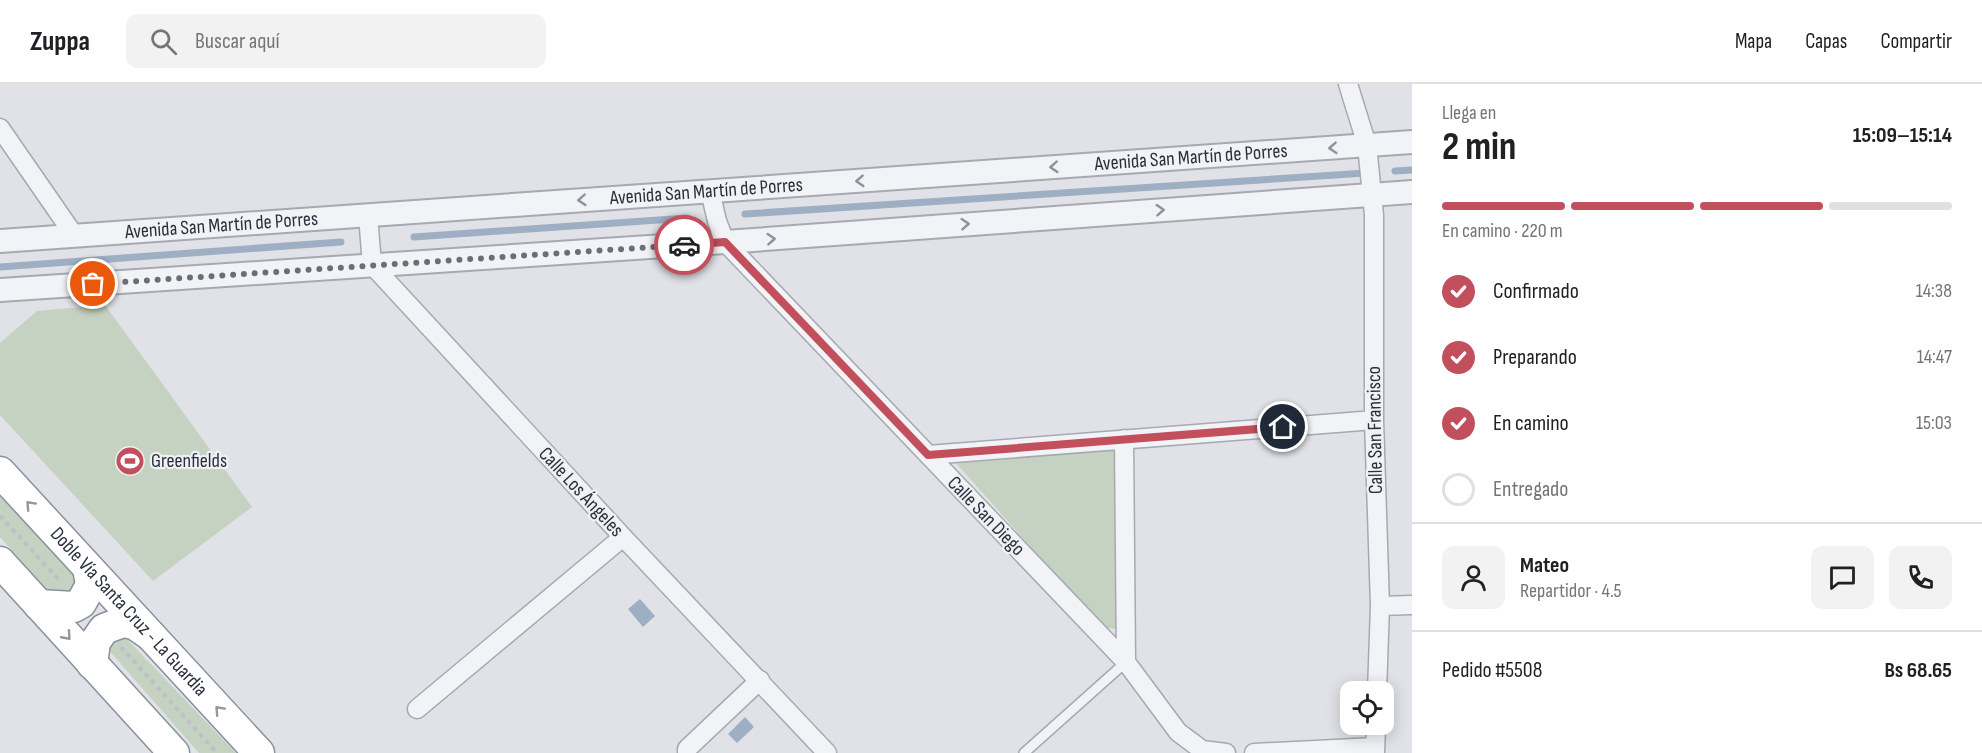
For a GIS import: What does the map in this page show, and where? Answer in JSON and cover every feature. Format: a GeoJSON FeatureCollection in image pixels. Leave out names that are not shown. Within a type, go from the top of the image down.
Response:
{"type":"FeatureCollection","features":[{"type":"Feature","properties":{"kind":"highway","name":"Doble Vía Santa Cruz - La Guardia"},"geometry":{"type":"LineString","coordinates":[[0,472],[259,753]]}},
{"type":"Feature","properties":{"kind":"highway"},"geometry":{"type":"LineString","coordinates":[[0,562],[174,753]]}},
{"type":"Feature","properties":{"kind":"highway"},"geometry":{"type":"LineString","coordinates":[[39,605],[74,607],[81,603],[91,585],[88,568]]}},
{"type":"Feature","properties":{"kind":"highway"},"geometry":{"type":"LineString","coordinates":[[92,664],[95,642],[104,629],[123,622],[134,624],[150,635]]}},
{"type":"Feature","properties":{"kind":"street","name":"Calle San Francisco"},"geometry":{"type":"LineString","coordinates":[[1348,84],[1367,145],[1374,214],[1374,420],[1380,606],[1377,681]]}},
{"type":"Feature","properties":{"kind":"street"},"geometry":{"type":"LineString","coordinates":[[0,128],[74,236]]}},
{"type":"Feature","properties":{"kind":"street","name":"Avenida San Martín de Porres"},"geometry":{"type":"LineString","coordinates":[[0,242],[1412,142]]}},
{"type":"Feature","properties":{"kind":"street"},"geometry":{"type":"LineString","coordinates":[[710,191],[725,242]]}},
{"type":"Feature","properties":{"kind":"street"},"geometry":{"type":"LineString","coordinates":[[0,290],[725,242],[1412,192]]}},
{"type":"Feature","properties":{"kind":"street"},"geometry":{"type":"LineString","coordinates":[[368,215],[372,265]]}},
{"type":"Feature","properties":{"kind":"street","name":"Calle San Diego"},"geometry":{"type":"LineString","coordinates":[[725,242],[1126,662],[1178,732],[1202,750],[1226,753]]}},
{"type":"Feature","properties":{"kind":"street","name":"Calle Los Ángeles"},"geometry":{"type":"LineString","coordinates":[[372,265],[623,537],[827,753]]}},
{"type":"Feature","properties":{"kind":"street"},"geometry":{"type":"LineString","coordinates":[[928,455],[1374,420]]}},
{"type":"Feature","properties":{"kind":"street"},"geometry":{"type":"LineString","coordinates":[[1124,439],[1126,662]]}},
{"type":"Feature","properties":{"kind":"street"},"geometry":{"type":"LineString","coordinates":[[417,709],[623,537]]}},
{"type":"Feature","properties":{"kind":"street"},"geometry":{"type":"LineString","coordinates":[[1380,606],[1412,605]]}},
{"type":"Feature","properties":{"kind":"street"},"geometry":{"type":"LineString","coordinates":[[687,753],[687,749],[760,680]]}},
{"type":"Feature","properties":{"kind":"street"},"geometry":{"type":"LineString","coordinates":[[1254,753],[1375,750],[1376,735]]}},
{"type":"Feature","properties":{"kind":"lane"},"geometry":{"type":"LineString","coordinates":[[1024,753],[1126,662]]}},
{"type":"Feature","properties":{"kind":"green space","name":"Greenfields"},"geometry":{"type":"Polygon","coordinates":[[[105,305],[252,507],[153,581],[0,415],[0,343],[37,311],[105,305]]]}},
{"type":"Feature","properties":{"kind":"green space"},"geometry":{"type":"Polygon","coordinates":[[[1110,447],[1118,458],[1118,625],[1115,629],[1102,627],[956,463],[959,457],[1110,447]]]}},
{"type":"Feature","properties":{"kind":"green space"},"geometry":{"type":"Polygon","coordinates":[[[0,492],[76,576],[79,586],[71,598],[48,591],[0,537],[0,492]]]}},
{"type":"Feature","properties":{"kind":"green space"},"geometry":{"type":"Polygon","coordinates":[[[114,633],[122,634],[236,753],[199,753],[107,648],[114,633]]]}},
{"type":"Feature","properties":{"kind":"water"},"geometry":{"type":"Polygon","coordinates":[[[640,599],[655,616],[643,627],[628,609],[640,599]]]}},
{"type":"Feature","properties":{"kind":"water"},"geometry":{"type":"Polygon","coordinates":[[[745,717],[754,727],[737,743],[728,734],[745,717]]]}},
{"type":"Feature","properties":{"kind":"waterway"},"geometry":{"type":"LineString","coordinates":[[1395,171],[1412,170]]}},
{"type":"Feature","properties":{"kind":"waterway"},"geometry":{"type":"LineString","coordinates":[[745,214],[1366,173]]}},
{"type":"Feature","properties":{"kind":"waterway"},"geometry":{"type":"LineString","coordinates":[[414,237],[687,218]]}},
{"type":"Feature","properties":{"kind":"waterway"},"geometry":{"type":"LineString","coordinates":[[0,267],[341,242]]}},
{"type":"Feature","properties":{"kind":"way so far"},"geometry":{"type":"LineString","coordinates":[[93,284],[684,245]]}},
{"type":"Feature","properties":{"kind":"place","name":"Greenfields"},"geometry":{"type":"Point","coordinates":[130,461]}},
{"type":"Feature","properties":{"kind":"route"},"geometry":{"type":"LineString","coordinates":[[684,245],[725,242],[928,455],[1283,427]]}}]}
